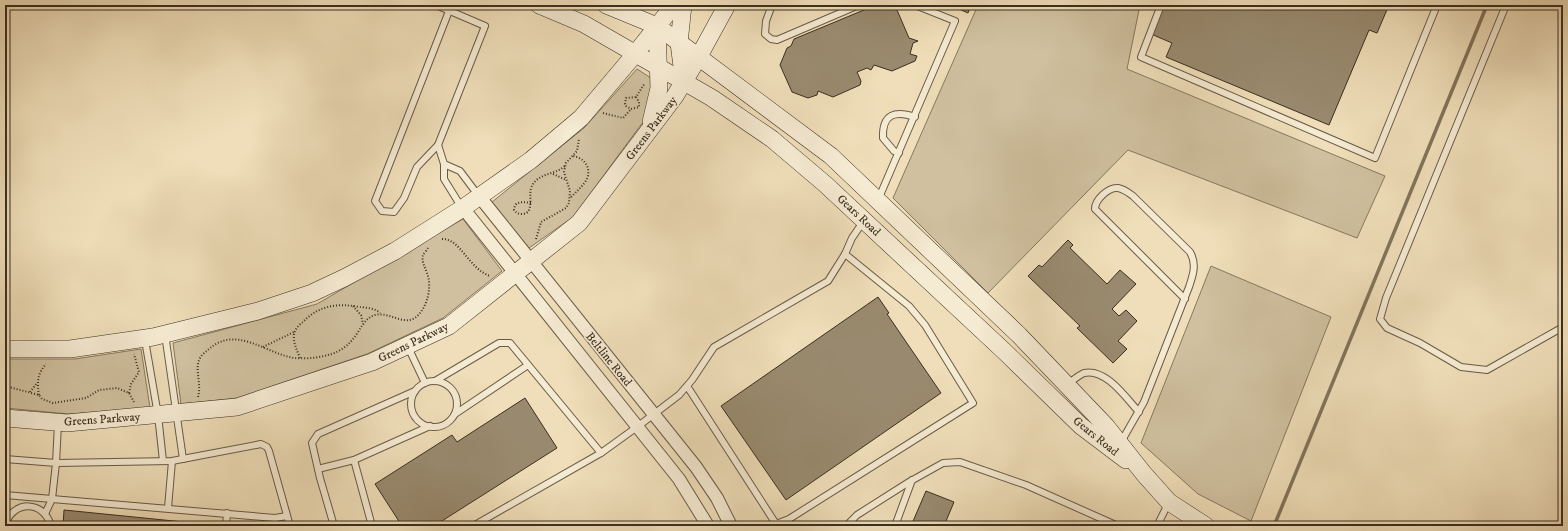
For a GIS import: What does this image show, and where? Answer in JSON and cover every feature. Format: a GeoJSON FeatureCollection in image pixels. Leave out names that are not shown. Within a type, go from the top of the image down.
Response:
{"type":"FeatureCollection","features":[{"type":"Feature","properties":{"kind":"street","name":"Gears Road"},"geometry":{"type":"LineString","coordinates":[[539,5],[584,24],[712,98],[772,139],[825,184],[864,220],[1004,351],[1081,426],[1144,474]]}},
{"type":"Feature","properties":{"kind":"street","name":"Gears Road"},"geometry":{"type":"LineString","coordinates":[[606,5],[657,26],[831,156],[1019,335],[1106,426],[1144,474],[1169,502],[1206,526]]}},
{"type":"Feature","properties":{"kind":"street"},"geometry":{"type":"LineString","coordinates":[[5,349],[70,349],[165,334],[258,311],[312,293],[344,278],[395,251],[463,208],[530,160],[581,118],[674,5]]}},
{"type":"Feature","properties":{"kind":"street"},"geometry":{"type":"LineString","coordinates":[[683,5],[679,43],[684,82]]}},
{"type":"Feature","properties":{"kind":"street","name":"Greens Parkway"},"geometry":{"type":"LineString","coordinates":[[5,418],[67,424],[236,407],[372,362],[449,326],[579,223],[650,130],[684,82],[727,5]]}},
{"type":"Feature","properties":{"kind":"street"},"geometry":{"type":"LineString","coordinates":[[650,130],[659,88],[657,26]]}},
{"type":"Feature","properties":{"kind":"street","name":"Beltline Road"},"geometry":{"type":"LineString","coordinates":[[479,196],[696,467],[732,526]]}},
{"type":"Feature","properties":{"kind":"street"},"geometry":{"type":"LineString","coordinates":[[864,220],[878,202]]}},
{"type":"Feature","properties":{"kind":"street","name":"Beltline Road"},"geometry":{"type":"LineString","coordinates":[[463,208],[514,274],[679,479],[708,526]]}},
{"type":"Feature","properties":{"kind":"street"},"geometry":{"type":"LineString","coordinates":[[1004,351],[1019,335]]}},
{"type":"Feature","properties":{"kind":"lane"},"geometry":{"type":"LineString","coordinates":[[436,5],[485,26],[438,145],[417,167],[404,198],[394,212],[382,211],[375,201],[449,11]]}},
{"type":"Feature","properties":{"kind":"lane"},"geometry":{"type":"LineString","coordinates":[[772,5],[766,20],[765,34],[771,39],[777,40],[859,5]]}},
{"type":"Feature","properties":{"kind":"lane"},"geometry":{"type":"LineString","coordinates":[[878,202],[955,21],[915,5]]}},
{"type":"Feature","properties":{"kind":"lane"},"geometry":{"type":"LineString","coordinates":[[1161,5],[1141,57],[1375,158],[1437,5]]}},
{"type":"Feature","properties":{"kind":"lane"},"geometry":{"type":"LineString","coordinates":[[1506,5],[1386,298],[1380,319],[1387,328],[1420,343],[1461,367],[1487,370],[1563,328]]}},
{"type":"Feature","properties":{"kind":"lane"},"geometry":{"type":"LineString","coordinates":[[899,153],[894,151],[883,138],[887,119],[892,114],[898,113],[905,113],[915,117]]}},
{"type":"Feature","properties":{"kind":"lane"},"geometry":{"type":"LineString","coordinates":[[438,145],[444,164],[444,179],[463,208]]}},
{"type":"Feature","properties":{"kind":"lane"},"geometry":{"type":"LineString","coordinates":[[444,164],[460,171],[479,196]]}},
{"type":"Feature","properties":{"kind":"lane"},"geometry":{"type":"LineString","coordinates":[[1120,444],[1144,402],[1185,299],[1194,274],[1194,258],[1190,252],[1125,190],[1118,188],[1107,192],[1097,200],[1095,209],[1185,299]]}},
{"type":"Feature","properties":{"kind":"lane"},"geometry":{"type":"LineString","coordinates":[[473,526],[601,454],[679,395],[714,347],[828,281],[864,220]]}},
{"type":"Feature","properties":{"kind":"lane"},"geometry":{"type":"LineString","coordinates":[[687,386],[777,525],[789,519],[973,403],[925,325],[909,306],[845,254]]}},
{"type":"Feature","properties":{"kind":"lane"},"geometry":{"type":"LineString","coordinates":[[165,334],[183,459]]}},
{"type":"Feature","properties":{"kind":"lane"},"geometry":{"type":"LineString","coordinates":[[145,338],[158,415],[163,461]]}},
{"type":"Feature","properties":{"kind":"lane"},"geometry":{"type":"LineString","coordinates":[[334,526],[312,443],[318,434],[415,391],[425,383],[435,381],[498,343],[510,343],[601,454]]}},
{"type":"Feature","properties":{"kind":"lane"},"geometry":{"type":"LineString","coordinates":[[407,346],[425,383]]}},
{"type":"Feature","properties":{"kind":"lane"},"geometry":{"type":"LineString","coordinates":[[415,391],[411,405],[413,413],[423,424],[437,427],[445,424],[455,414],[528,364]]}},
{"type":"Feature","properties":{"kind":"lane"},"geometry":{"type":"LineString","coordinates":[[1067,385],[1082,374],[1091,372],[1101,375],[1108,378],[1138,412]]}},
{"type":"Feature","properties":{"kind":"lane"},"geometry":{"type":"LineString","coordinates":[[435,381],[448,386],[453,392],[457,406],[455,414]]}},
{"type":"Feature","properties":{"kind":"lane"},"geometry":{"type":"LineString","coordinates":[[45,514],[52,499],[58,422]]}},
{"type":"Feature","properties":{"kind":"lane"},"geometry":{"type":"LineString","coordinates":[[318,469],[354,460],[430,426]]}},
{"type":"Feature","properties":{"kind":"lane"},"geometry":{"type":"LineString","coordinates":[[5,459],[56,463],[163,461],[183,459],[261,444],[269,451],[290,526]]}},
{"type":"Feature","properties":{"kind":"lane"},"geometry":{"type":"LineString","coordinates":[[168,508],[172,460]]}},
{"type":"Feature","properties":{"kind":"lane"},"geometry":{"type":"LineString","coordinates":[[354,460],[372,526]]}},
{"type":"Feature","properties":{"kind":"lane"},"geometry":{"type":"LineString","coordinates":[[846,526],[857,515],[912,480],[943,463],[960,462],[1026,485],[1118,526]]}},
{"type":"Feature","properties":{"kind":"lane"},"geometry":{"type":"LineString","coordinates":[[895,526],[912,480]]}},
{"type":"Feature","properties":{"kind":"lane"},"geometry":{"type":"LineString","coordinates":[[5,495],[275,518],[287,516]]}},
{"type":"Feature","properties":{"kind":"lane"},"geometry":{"type":"LineString","coordinates":[[1157,526],[1169,502]]}},
{"type":"Feature","properties":{"kind":"lane"},"geometry":{"type":"LineString","coordinates":[[5,525],[7,519],[18,508],[32,506],[45,514],[51,526]]}},
{"type":"Feature","properties":{"kind":"lane"},"geometry":{"type":"LineString","coordinates":[[226,526],[227,514]]}},
{"type":"Feature","properties":{"kind":"path"},"geometry":{"type":"LineString","coordinates":[[636,97],[646,81]]}},
{"type":"Feature","properties":{"kind":"path"},"geometry":{"type":"LineString","coordinates":[[631,109],[626,106],[625,100],[630,97],[636,97]]}},
{"type":"Feature","properties":{"kind":"path"},"geometry":{"type":"LineString","coordinates":[[599,112],[623,118],[631,109],[639,107],[639,102],[636,97]]}},
{"type":"Feature","properties":{"kind":"path"},"geometry":{"type":"LineString","coordinates":[[530,203],[522,201],[518,202],[515,205],[514,210],[516,213],[523,214],[530,210],[530,203],[530,192],[535,182],[544,176],[555,173],[566,165],[577,151],[580,133]]}},
{"type":"Feature","properties":{"kind":"path"},"geometry":{"type":"LineString","coordinates":[[535,242],[542,222],[566,208],[570,198],[586,181],[588,175],[587,164],[580,157],[577,151]]}},
{"type":"Feature","properties":{"kind":"path"},"geometry":{"type":"LineString","coordinates":[[573,156],[580,157]]}},
{"type":"Feature","properties":{"kind":"path"},"geometry":{"type":"LineString","coordinates":[[566,165],[564,172],[570,191],[570,198]]}},
{"type":"Feature","properties":{"kind":"path"},"geometry":{"type":"LineString","coordinates":[[552,174],[567,180]]}},
{"type":"Feature","properties":{"kind":"path"},"geometry":{"type":"LineString","coordinates":[[439,240],[451,240],[474,266],[483,273],[493,276]]}},
{"type":"Feature","properties":{"kind":"path"},"geometry":{"type":"LineString","coordinates":[[263,347],[294,332],[310,314],[323,307],[333,305],[352,305],[374,309],[381,314],[401,320],[412,320],[420,313],[430,291],[423,255],[430,245]]}},
{"type":"Feature","properties":{"kind":"path"},"geometry":{"type":"LineString","coordinates":[[352,305],[361,315],[363,324]]}},
{"type":"Feature","properties":{"kind":"path"},"geometry":{"type":"LineString","coordinates":[[197,398],[199,389],[199,361],[201,356],[216,343],[232,339],[241,340],[283,355],[300,358],[321,357],[341,350],[354,338],[363,324],[373,315],[381,314]]}},
{"type":"Feature","properties":{"kind":"path"},"geometry":{"type":"LineString","coordinates":[[294,332],[294,341],[300,358]]}},
{"type":"Feature","properties":{"kind":"path"},"geometry":{"type":"LineString","coordinates":[[129,393],[131,384],[139,372],[135,355],[132,353]]}},
{"type":"Feature","properties":{"kind":"path"},"geometry":{"type":"LineString","coordinates":[[30,392],[37,382],[42,368],[47,363]]}},
{"type":"Feature","properties":{"kind":"path"},"geometry":{"type":"LineString","coordinates":[[37,382],[39,395]]}},
{"type":"Feature","properties":{"kind":"path"},"geometry":{"type":"LineString","coordinates":[[5,386],[39,395],[42,399],[53,403],[86,398],[105,388],[117,388],[129,393],[136,405]]}},
{"type":"Feature","properties":{"kind":"shaded area"},"geometry":{"type":"Polygon","coordinates":[[[978,5],[1140,5],[1127,69],[1385,176],[1357,238],[1128,150],[988,293],[893,198],[978,5]]]}},
{"type":"Feature","properties":{"kind":"shaded area"},"geometry":{"type":"Polygon","coordinates":[[[637,69],[654,80],[646,118],[573,217],[529,248],[492,202],[584,128],[637,69]]]}},
{"type":"Feature","properties":{"kind":"shaded area"},"geometry":{"type":"Polygon","coordinates":[[[463,219],[502,271],[443,318],[367,354],[237,398],[181,404],[173,343],[317,304],[463,219]]]}},
{"type":"Feature","properties":{"kind":"shaded area"},"geometry":{"type":"Polygon","coordinates":[[[1211,266],[1331,317],[1251,521],[1198,494],[1141,443],[1211,266]]]}},
{"type":"Feature","properties":{"kind":"shaded area"},"geometry":{"type":"Polygon","coordinates":[[[141,349],[150,408],[69,414],[5,408],[5,359],[75,359],[141,349]]]}},
{"type":"Feature","properties":{"kind":"building"},"geometry":{"type":"Polygon","coordinates":[[[876,5],[885,5],[897,10],[909,38],[918,41],[913,43],[910,54],[917,56],[915,61],[892,71],[874,65],[871,70],[867,68],[857,72],[861,81],[860,85],[833,97],[818,91],[817,95],[808,98],[792,92],[780,65],[787,48],[791,46],[794,39],[876,5]]]}},
{"type":"Feature","properties":{"kind":"building"},"geometry":{"type":"Polygon","coordinates":[[[950,5],[971,5],[968,13],[950,5]]]}},
{"type":"Feature","properties":{"kind":"building"},"geometry":{"type":"Polygon","coordinates":[[[1163,5],[1389,5],[1377,33],[1369,30],[1329,125],[1166,57],[1172,43],[1151,34],[1163,5]]]}},
{"type":"Feature","properties":{"kind":"building"},"geometry":{"type":"Polygon","coordinates":[[[1068,240],[1073,245],[1070,248],[1107,284],[1120,270],[1136,284],[1112,309],[1119,316],[1126,310],[1137,321],[1118,341],[1127,349],[1113,363],[1077,328],[1080,326],[1028,276],[1039,265],[1042,267],[1068,240]]]}},
{"type":"Feature","properties":{"kind":"building"},"geometry":{"type":"Polygon","coordinates":[[[878,297],[889,313],[887,314],[941,393],[786,500],[721,406],[878,297]]]}},
{"type":"Feature","properties":{"kind":"building"},"geometry":{"type":"Polygon","coordinates":[[[525,398],[557,448],[434,526],[402,526],[375,484],[452,435],[457,442],[525,398]]]}},
{"type":"Feature","properties":{"kind":"building"},"geometry":{"type":"Polygon","coordinates":[[[926,491],[954,502],[944,526],[911,526],[926,491]]]}},
{"type":"Feature","properties":{"kind":"building"},"geometry":{"type":"Polygon","coordinates":[[[64,510],[204,524],[204,526],[63,526],[64,510]]]}},
{"type":"Feature","properties":{"kind":"waterway"},"geometry":{"type":"LineString","coordinates":[[1274,526],[1487,5]]}}]}
